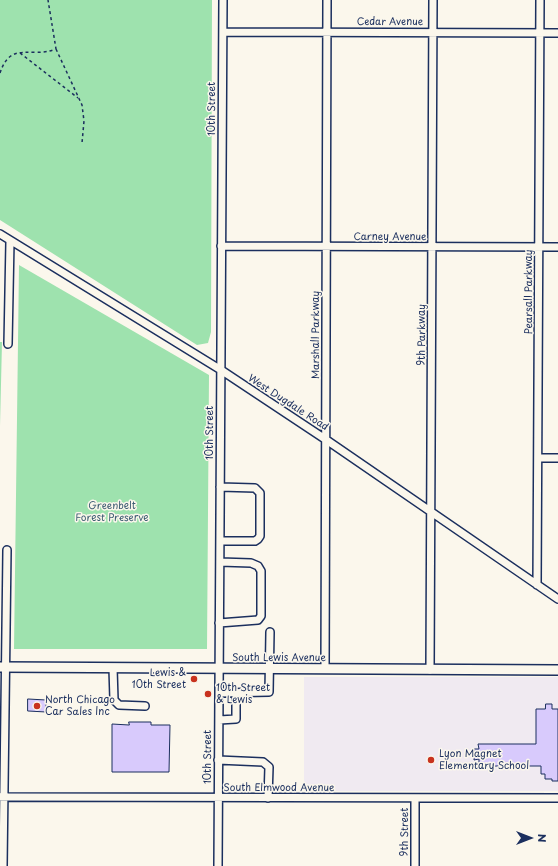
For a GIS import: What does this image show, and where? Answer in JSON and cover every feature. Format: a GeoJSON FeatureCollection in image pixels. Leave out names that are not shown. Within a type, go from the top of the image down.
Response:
{"type":"FeatureCollection","features":[{"type":"Feature","properties":{"kind":"main road","name":"South Lewis Avenue"},"geometry":{"type":"LineString","coordinates":[[2,667],[558,670]]}},
{"type":"Feature","properties":{"kind":"street","name":"10th Street"},"geometry":{"type":"LineString","coordinates":[[218,866],[223,0]]}},
{"type":"Feature","properties":{"kind":"street","name":"Marshall Parkway"},"geometry":{"type":"LineString","coordinates":[[325,669],[328,0]]}},
{"type":"Feature","properties":{"kind":"street","name":"9th Parkway"},"geometry":{"type":"LineString","coordinates":[[430,670],[433,0]]}},
{"type":"Feature","properties":{"kind":"street","name":"Pearsall Parkway"},"geometry":{"type":"LineString","coordinates":[[537,585],[540,0]]}},
{"type":"Feature","properties":{"kind":"street","name":"Cedar Avenue"},"geometry":{"type":"LineString","coordinates":[[223,32],[558,33]]}},
{"type":"Feature","properties":{"kind":"street","name":"West Dugdale Road"},"geometry":{"type":"LineString","coordinates":[[0,234],[221,370],[431,511],[558,599]]}},
{"type":"Feature","properties":{"kind":"street"},"geometry":{"type":"LineString","coordinates":[[8,344],[10,241]]}},
{"type":"Feature","properties":{"kind":"street","name":"Carney Avenue"},"geometry":{"type":"LineString","coordinates":[[221,246],[558,248]]}},
{"type":"Feature","properties":{"kind":"street"},"geometry":{"type":"LineString","coordinates":[[538,458],[558,458]]}},
{"type":"Feature","properties":{"kind":"street"},"geometry":{"type":"LineString","coordinates":[[220,487],[255,488],[260,493],[260,536],[258,539],[255,541],[220,541]]}},
{"type":"Feature","properties":{"kind":"street"},"geometry":{"type":"LineString","coordinates":[[3,866],[2,667],[6,550]]}},
{"type":"Feature","properties":{"kind":"street"},"geometry":{"type":"LineString","coordinates":[[219,622],[258,620],[261,616],[261,571],[258,566],[251,563],[220,562]]}},
{"type":"Feature","properties":{"kind":"street"},"geometry":{"type":"LineString","coordinates":[[219,693],[269,692],[270,632]]}},
{"type":"Feature","properties":{"kind":"street"},"geometry":{"type":"LineString","coordinates":[[113,668],[114,700],[119,705],[145,706]]}},
{"type":"Feature","properties":{"kind":"street"},"geometry":{"type":"LineString","coordinates":[[219,720],[236,719],[236,692]]}},
{"type":"Feature","properties":{"kind":"street"},"geometry":{"type":"LineString","coordinates":[[218,760],[262,762],[269,767],[268,798]]}},
{"type":"Feature","properties":{"kind":"street","name":"South Elmwood Avenue"},"geometry":{"type":"LineString","coordinates":[[2,797],[558,798]]}},
{"type":"Feature","properties":{"kind":"street","name":"9th Street"},"geometry":{"type":"LineString","coordinates":[[415,798],[415,866]]}},
{"type":"Feature","properties":{"kind":"path"},"geometry":{"type":"LineString","coordinates":[[48,0],[56,49],[80,99],[84,113],[82,143]]}},
{"type":"Feature","properties":{"kind":"path"},"geometry":{"type":"LineString","coordinates":[[0,73],[6,59],[10,56],[20,52],[48,52],[56,49]]}},
{"type":"Feature","properties":{"kind":"path"},"geometry":{"type":"LineString","coordinates":[[20,52],[80,99]]}},
{"type":"Feature","properties":{"kind":"shaded area","name":"Lyon Magnet Elementary School"},"geometry":{"type":"Polygon","coordinates":[[[304,677],[558,677],[558,791],[304,791],[304,677]]]}},
{"type":"Feature","properties":{"kind":"green space"},"geometry":{"type":"Polygon","coordinates":[[[0,0],[212,0],[211,332],[208,343],[197,345],[0,220],[0,0]]]}},
{"type":"Feature","properties":{"kind":"green space","name":"Greenbelt Forest Preserve"},"geometry":{"type":"Polygon","coordinates":[[[19,265],[209,375],[207,649],[14,649],[19,265]]]}},
{"type":"Feature","properties":{"kind":"green space"},"geometry":{"type":"Polygon","coordinates":[[[0,342],[2,342],[0,426],[0,342]]]}},
{"type":"Feature","properties":{"kind":"building"},"geometry":{"type":"Polygon","coordinates":[[[28,699],[46,700],[46,712],[28,711],[28,699]]]}},
{"type":"Feature","properties":{"kind":"building"},"geometry":{"type":"Polygon","coordinates":[[[546,704],[552,704],[552,709],[558,709],[558,781],[545,779],[545,774],[541,774],[541,766],[479,766],[479,759],[474,760],[474,749],[479,749],[478,744],[536,744],[536,709],[545,709],[546,704]]]}},
{"type":"Feature","properties":{"kind":"building"},"geometry":{"type":"Polygon","coordinates":[[[129,722],[151,722],[151,725],[170,725],[169,772],[112,772],[112,724],[129,725],[129,722]]]}},
{"type":"Feature","properties":{"kind":"place","name":"Lewis & 10th Street"},"geometry":{"type":"Point","coordinates":[194,679]}},
{"type":"Feature","properties":{"kind":"place","name":"10th Street & Lewis"},"geometry":{"type":"Point","coordinates":[208,694]}},
{"type":"Feature","properties":{"kind":"place","name":"North Chicago Car Sales Inc"},"geometry":{"type":"Point","coordinates":[37,706]}},
{"type":"Feature","properties":{"kind":"place","name":"Lyon Magnet Elementary School"},"geometry":{"type":"Point","coordinates":[431,760]}}]}
